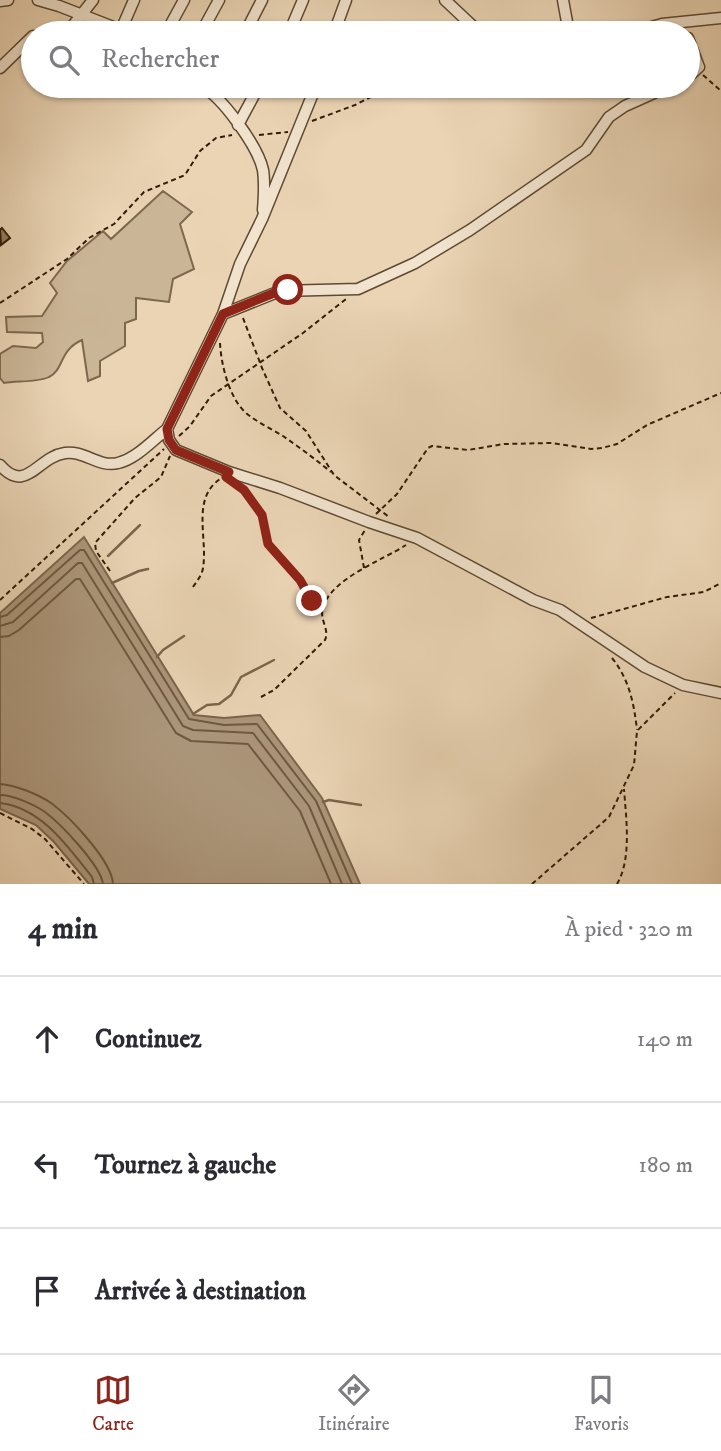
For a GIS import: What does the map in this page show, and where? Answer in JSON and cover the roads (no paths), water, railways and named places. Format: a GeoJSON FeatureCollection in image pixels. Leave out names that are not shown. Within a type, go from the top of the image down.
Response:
{"type":"FeatureCollection","features":[{"type":"Feature","properties":{"kind":"street"},"geometry":{"type":"LineString","coordinates":[[0,1],[8,0]]}},
{"type":"Feature","properties":{"kind":"street"},"geometry":{"type":"LineString","coordinates":[[38,0],[53,2],[94,21]]}},
{"type":"Feature","properties":{"kind":"street"},"geometry":{"type":"LineString","coordinates":[[78,21],[93,0]]}},
{"type":"Feature","properties":{"kind":"street"},"geometry":{"type":"LineString","coordinates":[[125,21],[134,0]]}},
{"type":"Feature","properties":{"kind":"street"},"geometry":{"type":"LineString","coordinates":[[172,21],[184,0]]}},
{"type":"Feature","properties":{"kind":"street"},"geometry":{"type":"LineString","coordinates":[[208,21],[219,0]]}},
{"type":"Feature","properties":{"kind":"street"},"geometry":{"type":"LineString","coordinates":[[251,21],[262,0]]}},
{"type":"Feature","properties":{"kind":"street"},"geometry":{"type":"LineString","coordinates":[[294,21],[303,0]]}},
{"type":"Feature","properties":{"kind":"street"},"geometry":{"type":"LineString","coordinates":[[338,21],[346,0]]}},
{"type":"Feature","properties":{"kind":"street"},"geometry":{"type":"LineString","coordinates":[[445,0],[467,21]]}},
{"type":"Feature","properties":{"kind":"street"},"geometry":{"type":"LineString","coordinates":[[564,0],[567,21]]}},
{"type":"Feature","properties":{"kind":"street"},"geometry":{"type":"LineString","coordinates":[[700,21],[721,19]]}},
{"type":"Feature","properties":{"kind":"street"},"geometry":{"type":"LineString","coordinates":[[0,68],[21,48]]}},
{"type":"Feature","properties":{"kind":"street"},"geometry":{"type":"LineString","coordinates":[[217,98],[245,135],[263,171],[265,192],[262,219]]}},
{"type":"Feature","properties":{"kind":"street"},"geometry":{"type":"LineString","coordinates":[[238,125],[253,98]]}},
{"type":"Feature","properties":{"kind":"street"},"geometry":{"type":"LineString","coordinates":[[0,465],[11,476],[20,478],[62,453],[106,463],[118,463],[134,455],[167,429],[223,314],[240,264],[262,219],[312,98]]}},
{"type":"Feature","properties":{"kind":"street"},"geometry":{"type":"LineString","coordinates":[[223,314],[280,291],[358,289],[415,263],[470,230],[586,150],[609,117],[642,98]]}},
{"type":"Feature","properties":{"kind":"street"},"geometry":{"type":"LineString","coordinates":[[167,429],[171,444],[176,450],[228,475],[280,488],[417,538],[579,621],[645,667],[683,685],[721,693]]}},
{"type":"Feature","properties":{"kind":"water"},"geometry":{"type":"Polygon","coordinates":[[[84,537],[194,715],[224,718],[260,715],[322,798],[360,884],[89,884],[36,825],[0,809],[0,613],[84,537]]]}},
{"type":"Feature","properties":{"kind":"waterway"},"geometry":{"type":"LineString","coordinates":[[108,556],[140,525]]}},
{"type":"Feature","properties":{"kind":"waterway"},"geometry":{"type":"LineString","coordinates":[[112,583],[148,569]]}},
{"type":"Feature","properties":{"kind":"waterway"},"geometry":{"type":"LineString","coordinates":[[157,657],[184,636]]}},
{"type":"Feature","properties":{"kind":"waterway"},"geometry":{"type":"LineString","coordinates":[[193,714],[207,705],[219,704],[231,695],[241,677],[274,660]]}},
{"type":"Feature","properties":{"kind":"waterway"},"geometry":{"type":"LineString","coordinates":[[323,802],[329,800],[361,805]]}}]}
